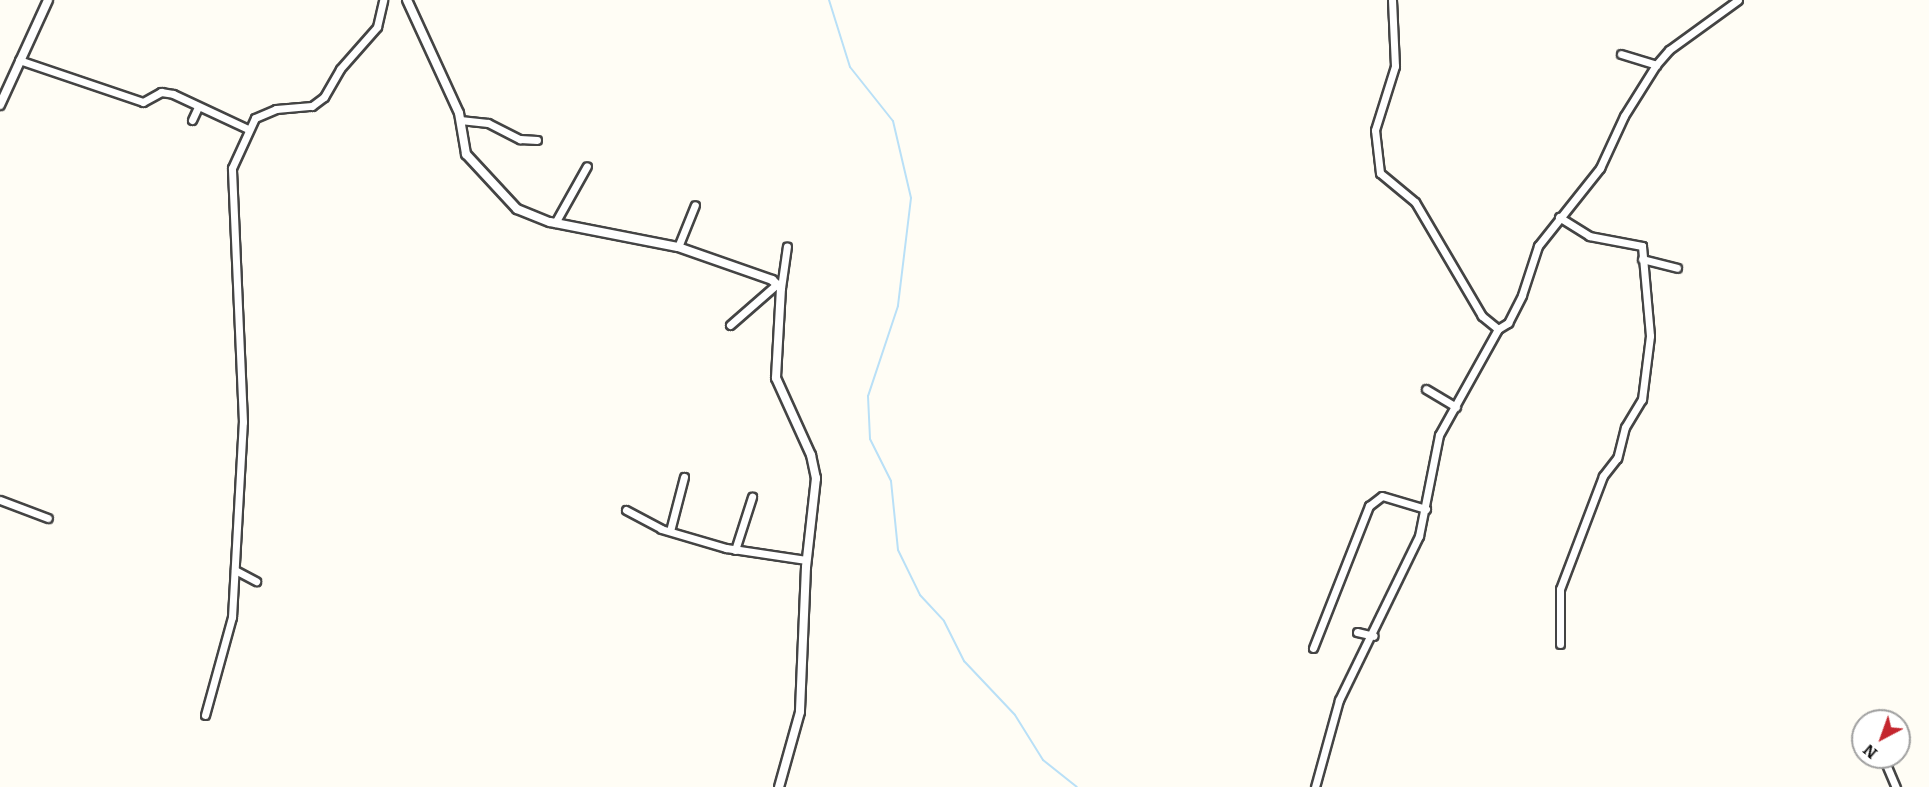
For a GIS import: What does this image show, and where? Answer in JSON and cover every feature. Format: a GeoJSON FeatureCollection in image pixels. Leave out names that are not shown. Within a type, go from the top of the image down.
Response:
{"type":"FeatureCollection","features":[{"type":"Feature","properties":{"kind":"street"},"geometry":{"type":"LineString","coordinates":[[0,105],[48,0]]}},
{"type":"Feature","properties":{"kind":"street"},"geometry":{"type":"LineString","coordinates":[[205,716],[232,617],[243,422],[231,179],[248,129],[261,114],[312,106],[324,97],[340,69],[377,27],[383,0]]}},
{"type":"Feature","properties":{"kind":"street"},"geometry":{"type":"LineString","coordinates":[[407,0],[460,120],[466,154],[507,201],[523,213],[555,223],[678,247],[779,286]]}},
{"type":"Feature","properties":{"kind":"street"},"geometry":{"type":"LineString","coordinates":[[1392,0],[1395,66],[1375,130],[1380,173],[1415,202],[1482,316],[1498,329]]}},
{"type":"Feature","properties":{"kind":"street"},"geometry":{"type":"LineString","coordinates":[[1315,787],[1340,700],[1374,636],[1417,542],[1426,509],[1436,442],[1498,329],[1511,317],[1534,254],[1559,217],[1600,168],[1624,116],[1656,65],[1669,50],[1738,0]]}},
{"type":"Feature","properties":{"kind":"street"},"geometry":{"type":"LineString","coordinates":[[1621,54],[1656,65]]}},
{"type":"Feature","properties":{"kind":"street"},"geometry":{"type":"LineString","coordinates":[[19,60],[143,102],[161,92],[248,129]]}},
{"type":"Feature","properties":{"kind":"street"},"geometry":{"type":"LineString","coordinates":[[192,120],[198,106]]}},
{"type":"Feature","properties":{"kind":"street"},"geometry":{"type":"LineString","coordinates":[[460,120],[488,123],[520,138],[537,140]]}},
{"type":"Feature","properties":{"kind":"street"},"geometry":{"type":"LineString","coordinates":[[555,223],[586,166]]}},
{"type":"Feature","properties":{"kind":"street"},"geometry":{"type":"LineString","coordinates":[[678,247],[695,205]]}},
{"type":"Feature","properties":{"kind":"street"},"geometry":{"type":"LineString","coordinates":[[1559,217],[1589,236],[1640,244],[1650,336],[1643,396],[1630,416],[1617,459],[1603,476],[1568,567],[1557,610],[1560,644]]}},
{"type":"Feature","properties":{"kind":"street"},"geometry":{"type":"LineString","coordinates":[[779,787],[800,712],[807,560],[814,517],[815,468],[776,378],[779,286],[787,246]]}},
{"type":"Feature","properties":{"kind":"street"},"geometry":{"type":"LineString","coordinates":[[1642,259],[1677,268]]}},
{"type":"Feature","properties":{"kind":"street"},"geometry":{"type":"LineString","coordinates":[[730,325],[779,286]]}},
{"type":"Feature","properties":{"kind":"street"},"geometry":{"type":"LineString","coordinates":[[1426,388],[1456,407]]}},
{"type":"Feature","properties":{"kind":"street"},"geometry":{"type":"LineString","coordinates":[[670,531],[684,477]]}},
{"type":"Feature","properties":{"kind":"street"},"geometry":{"type":"LineString","coordinates":[[1313,648],[1369,506],[1382,496],[1426,509]]}},
{"type":"Feature","properties":{"kind":"street"},"geometry":{"type":"LineString","coordinates":[[735,550],[752,497]]}},
{"type":"Feature","properties":{"kind":"street"},"geometry":{"type":"LineString","coordinates":[[0,500],[48,518]]}},
{"type":"Feature","properties":{"kind":"street"},"geometry":{"type":"LineString","coordinates":[[626,510],[670,531],[735,550],[807,560]]}},
{"type":"Feature","properties":{"kind":"street"},"geometry":{"type":"LineString","coordinates":[[235,570],[256,581]]}},
{"type":"Feature","properties":{"kind":"street"},"geometry":{"type":"LineString","coordinates":[[1357,632],[1374,636]]}},
{"type":"Feature","properties":{"kind":"street"},"geometry":{"type":"LineString","coordinates":[[1888,769],[1896,787]]}},
{"type":"Feature","properties":{"kind":"waterway"},"geometry":{"type":"LineString","coordinates":[[829,0],[850,67],[893,121],[911,198],[898,306],[868,396],[870,439],[891,481],[898,550],[920,595],[944,621],[964,661],[1015,715],[1043,760],[1077,787]]}}]}
